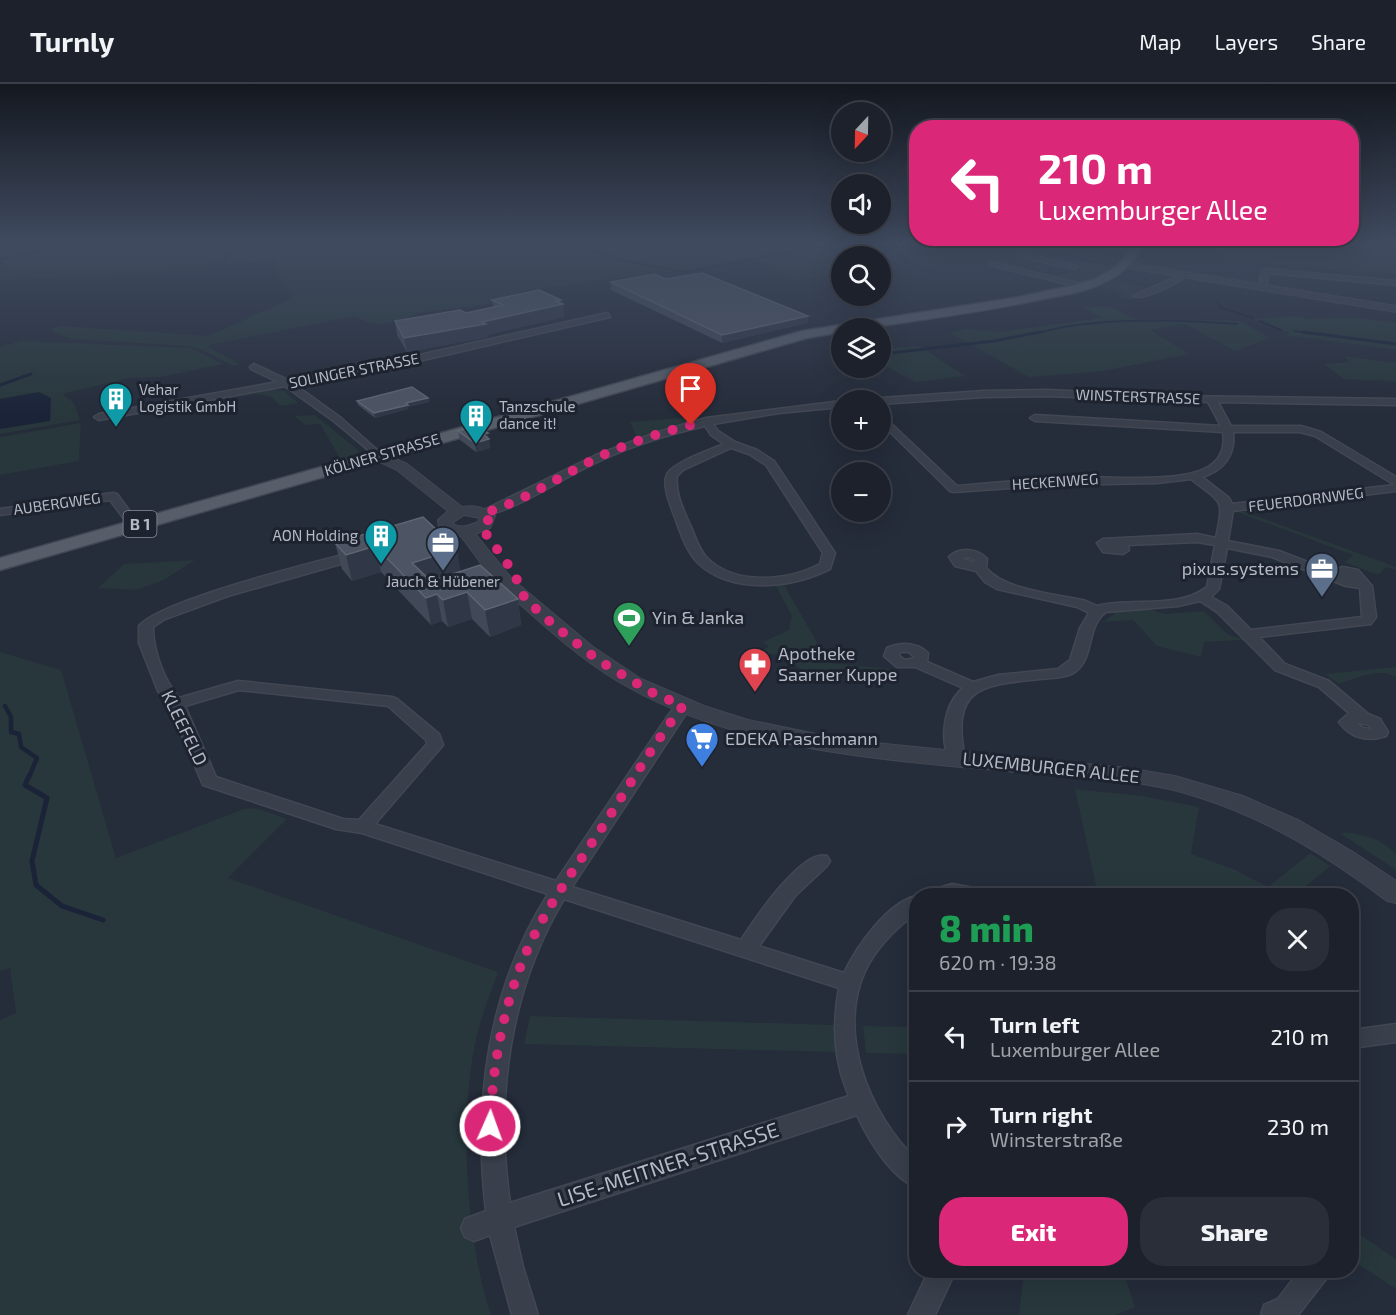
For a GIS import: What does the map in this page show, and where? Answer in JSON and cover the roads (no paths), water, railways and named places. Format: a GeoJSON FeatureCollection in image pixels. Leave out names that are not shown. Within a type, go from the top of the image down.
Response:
{"type":"FeatureCollection","features":[{"type":"Feature","properties":{"kind":"main road","name":"KÖLNER STRASSE"},"geometry":{"type":"LineString","coordinates":[[0,564],[806,334],[1017,301]]}},
{"type":"Feature","properties":{"kind":"street"},"geometry":{"type":"LineString","coordinates":[[1348,301],[1396,309]]}},
{"type":"Feature","properties":{"kind":"street","name":"SOLINGER STRASSE"},"geometry":{"type":"LineString","coordinates":[[99,417],[288,384],[424,357],[608,315]]}},
{"type":"Feature","properties":{"kind":"street"},"geometry":{"type":"LineString","coordinates":[[254,367],[269,371],[288,384],[379,456],[384,470],[465,531],[597,458],[642,440],[706,421],[770,410],[831,405]]}},
{"type":"Feature","properties":{"kind":"street","name":"WINSTERSTRASSE"},"geometry":{"type":"LineString","coordinates":[[891,400],[1017,393],[1396,402]]}},
{"type":"Feature","properties":{"kind":"street"},"geometry":{"type":"LineString","coordinates":[[1211,399],[1228,429]]}},
{"type":"Feature","properties":{"kind":"street"},"geometry":{"type":"LineString","coordinates":[[1035,418],[1228,429]]}},
{"type":"Feature","properties":{"kind":"street"},"geometry":{"type":"LineString","coordinates":[[706,421],[714,433],[770,463],[830,553],[826,566],[817,573],[799,578],[756,581],[719,572],[705,563],[697,554],[678,511],[672,475],[679,468],[731,444]]}},
{"type":"Feature","properties":{"kind":"street","name":"HECKENWEG"},"geometry":{"type":"LineString","coordinates":[[891,427],[954,489],[1070,480],[1159,479],[1194,476],[1217,466],[1223,458],[1230,445],[1228,429]]}},
{"type":"Feature","properties":{"kind":"street","name":"FEUERDORNWEG"},"geometry":{"type":"LineString","coordinates":[[1228,429],[1293,428],[1310,431],[1396,482]]}},
{"type":"Feature","properties":{"kind":"street","name":"FEUERDORNWEG"},"geometry":{"type":"LineString","coordinates":[[1194,476],[1225,500],[1228,508],[1396,488]]}},
{"type":"Feature","properties":{"kind":"street","name":"AUBERGWEG"},"geometry":{"type":"LineString","coordinates":[[0,513],[113,496],[135,526]]}},
{"type":"Feature","properties":{"kind":"street"},"geometry":{"type":"LineString","coordinates":[[980,568],[989,579],[1002,586],[1082,604],[1096,611],[1112,606],[1203,597],[1213,589],[1228,508]]}},
{"type":"Feature","properties":{"kind":"street"},"geometry":{"type":"LineString","coordinates":[[428,534],[451,519],[483,520]]}},
{"type":"Feature","properties":{"kind":"street","name":"LUXEMBURGER ALLEE"},"geometry":{"type":"LineString","coordinates":[[483,520],[514,573],[525,599]]}},
{"type":"Feature","properties":{"kind":"street","name":"LUXEMBURGER ALLEE"},"geometry":{"type":"LineString","coordinates":[[465,531],[504,582],[598,660],[651,692],[683,706],[799,739],[957,759],[1137,776],[1223,797],[1277,819],[1320,841],[1350,859],[1396,894]]}},
{"type":"Feature","properties":{"kind":"street"},"geometry":{"type":"LineString","coordinates":[[1122,544],[1190,537],[1275,555],[1351,583],[1366,586],[1369,617],[1366,621],[1248,634]]}},
{"type":"Feature","properties":{"kind":"street","name":"KLEEFELD"},"geometry":{"type":"LineString","coordinates":[[367,552],[223,594],[152,620],[146,626],[146,643],[165,691],[176,704],[212,783],[342,825],[363,827],[561,889]]}},
{"type":"Feature","properties":{"kind":"street"},"geometry":{"type":"LineString","coordinates":[[1203,597],[1222,609],[1280,667],[1324,684],[1363,717]]}},
{"type":"Feature","properties":{"kind":"street"},"geometry":{"type":"LineString","coordinates":[[957,759],[952,723],[965,695],[972,687],[990,680],[1060,673],[1073,666],[1096,611]]}},
{"type":"Feature","properties":{"kind":"street"},"geometry":{"type":"LineString","coordinates":[[917,663],[972,687]]}},
{"type":"Feature","properties":{"kind":"street"},"geometry":{"type":"LineString","coordinates":[[176,704],[238,685],[396,704],[433,738],[435,745],[363,827]]}},
{"type":"Feature","properties":{"kind":"street"},"geometry":{"type":"LineString","coordinates":[[525,1315],[517,1294],[500,1221],[490,1146],[492,1086],[501,1028],[521,967],[538,929],[561,889],[683,706]]}},
{"type":"Feature","properties":{"kind":"street"},"geometry":{"type":"LineString","coordinates":[[746,950],[769,912],[791,885],[821,861]]}},
{"type":"Feature","properties":{"kind":"street"},"geometry":{"type":"LineString","coordinates":[[561,889],[850,983]]}},
{"type":"Feature","properties":{"kind":"street"},"geometry":{"type":"LineString","coordinates":[[909,908],[900,914],[865,952],[850,983],[845,1010],[846,1042],[852,1074],[862,1103],[885,1140],[909,1167]]}},
{"type":"Feature","properties":{"kind":"street"},"geometry":{"type":"LineString","coordinates":[[1359,1038],[1396,1033]]}},
{"type":"Feature","properties":{"kind":"street","name":"LISE-MEITNER-STRASSE"},"geometry":{"type":"LineString","coordinates":[[474,1228],[500,1221],[555,1200],[862,1103]]}},
{"type":"Feature","properties":{"kind":"street"},"geometry":{"type":"LineString","coordinates":[[921,1315],[939,1278]]}},
{"type":"Feature","properties":{"kind":"street"},"geometry":{"type":"LineString","coordinates":[[1274,1315],[1287,1308],[1311,1278]]}},
{"type":"Feature","properties":{"kind":"water"},"geometry":{"type":"Polygon","coordinates":[[[39,392],[51,398],[50,421],[0,429],[0,399],[39,392]]]}},
{"type":"Feature","properties":{"kind":"waterway"},"geometry":{"type":"LineString","coordinates":[[1216,301],[1222,308],[1253,318]]}},
{"type":"Feature","properties":{"kind":"waterway"},"geometry":{"type":"LineString","coordinates":[[1035,334],[1082,324],[1108,322],[1188,321],[1237,324]]}},
{"type":"Feature","properties":{"kind":"waterway"},"geometry":{"type":"LineString","coordinates":[[1260,321],[1281,330]]}},
{"type":"Feature","properties":{"kind":"waterway"},"geometry":{"type":"LineString","coordinates":[[1294,331],[1314,334]]}},
{"type":"Feature","properties":{"kind":"waterway"},"geometry":{"type":"LineString","coordinates":[[891,353],[994,341],[1040,332]]}},
{"type":"Feature","properties":{"kind":"waterway"},"geometry":{"type":"LineString","coordinates":[[1303,332],[1396,344]]}},
{"type":"Feature","properties":{"kind":"waterway"},"geometry":{"type":"LineString","coordinates":[[0,385],[31,374]]}},
{"type":"Feature","properties":{"kind":"waterway"},"geometry":{"type":"LineString","coordinates":[[5,706],[11,717],[11,732],[19,734],[21,747],[37,758],[29,777]]}},
{"type":"Feature","properties":{"kind":"waterway"},"geometry":{"type":"LineString","coordinates":[[29,776],[25,785],[47,798],[32,861],[36,885],[62,906],[103,920]]}},
{"type":"Feature","properties":{"kind":"place","name":"Vehar Logistik GmbH"},"geometry":{"type":"Point","coordinates":[116,428]}},
{"type":"Feature","properties":{"kind":"place","name":"Tanzschule dance it!"},"geometry":{"type":"Point","coordinates":[476,445]}},
{"type":"Feature","properties":{"kind":"place","name":"AON Holding"},"geometry":{"type":"Point","coordinates":[381,565]}},
{"type":"Feature","properties":{"kind":"place","name":"Jauch & Hübener"},"geometry":{"type":"Point","coordinates":[443,572]}},
{"type":"Feature","properties":{"kind":"place","name":"pixus.systems"},"geometry":{"type":"Point","coordinates":[1322,598]}},
{"type":"Feature","properties":{"kind":"place","name":"Yin & Janka"},"geometry":{"type":"Point","coordinates":[629,647]}},
{"type":"Feature","properties":{"kind":"place","name":"Apotheke Saarner Kuppe"},"geometry":{"type":"Point","coordinates":[755,693]}},
{"type":"Feature","properties":{"kind":"place","name":"EDEKA Paschmann"},"geometry":{"type":"Point","coordinates":[702,768]}}]}
